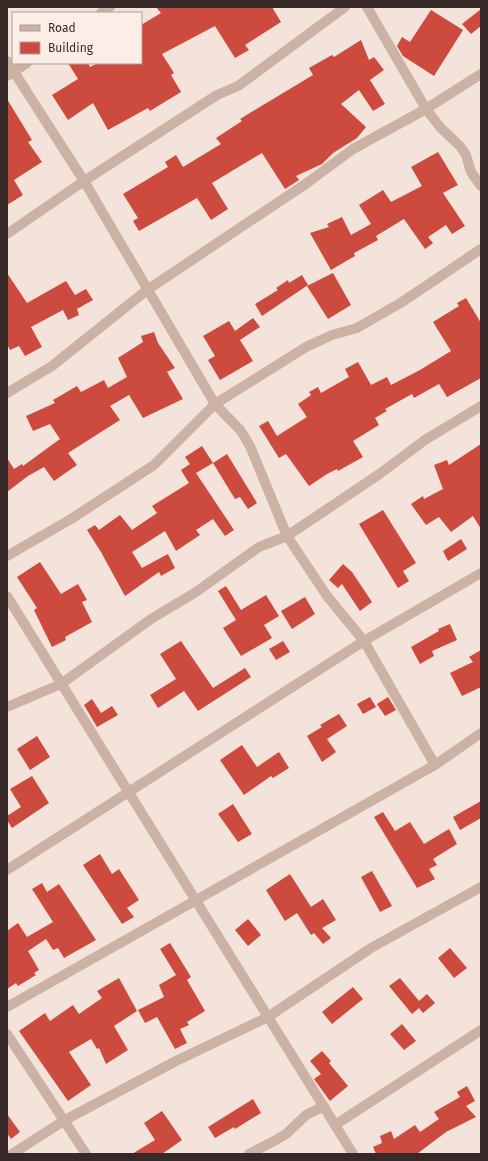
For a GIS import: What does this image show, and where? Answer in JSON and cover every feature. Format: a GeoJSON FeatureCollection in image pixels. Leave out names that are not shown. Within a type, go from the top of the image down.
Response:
{"type":"FeatureCollection","features":[{"type":"Feature","properties":{"kind":"street"},"geometry":{"type":"LineString","coordinates":[[7,234],[84,181],[217,95],[238,86],[345,7]]}},
{"type":"Feature","properties":{"kind":"street"},"geometry":{"type":"LineString","coordinates":[[367,7],[426,109],[440,127],[460,146],[466,155],[470,172],[481,186]]}},
{"type":"Feature","properties":{"kind":"street"},"geometry":{"type":"LineString","coordinates":[[7,61],[10,74],[84,181],[215,404],[241,431],[250,446],[287,536],[327,596],[364,642],[434,765]]}},
{"type":"Feature","properties":{"kind":"street"},"geometry":{"type":"LineString","coordinates":[[10,74],[25,64]]}},
{"type":"Feature","properties":{"kind":"street"},"geometry":{"type":"LineString","coordinates":[[7,393],[52,366],[147,290],[307,183],[353,149],[426,109],[481,74]]}},
{"type":"Feature","properties":{"kind":"street"},"geometry":{"type":"LineString","coordinates":[[7,556],[72,519],[154,465],[215,404],[306,347],[332,335],[357,328],[402,302],[481,250]]}},
{"type":"Feature","properties":{"kind":"street"},"geometry":{"type":"LineString","coordinates":[[7,707],[61,684],[151,619],[196,592],[258,547],[287,536],[378,475],[426,440],[481,406]]}},
{"type":"Feature","properties":{"kind":"street"},"geometry":{"type":"LineString","coordinates":[[7,870],[364,642],[481,573]]}},
{"type":"Feature","properties":{"kind":"street"},"geometry":{"type":"LineString","coordinates":[[7,596],[354,1154]]}},
{"type":"Feature","properties":{"kind":"street"},"geometry":{"type":"LineString","coordinates":[[7,1007],[434,765],[481,733]]}},
{"type":"Feature","properties":{"kind":"street"},"geometry":{"type":"LineString","coordinates":[[12,1154],[64,1120],[176,1061],[268,1017],[371,948],[481,887]]}},
{"type":"Feature","properties":{"kind":"street"},"geometry":{"type":"LineString","coordinates":[[335,1125],[481,1030]]}},
{"type":"Feature","properties":{"kind":"street"},"geometry":{"type":"LineString","coordinates":[[7,1034],[86,1154]]}},
{"type":"Feature","properties":{"kind":"street"},"geometry":{"type":"LineString","coordinates":[[248,1154],[286,1134],[306,1115],[324,1106]]}},
{"type":"Feature","properties":{"kind":"building"},"geometry":{"type":"Polygon","coordinates":[[[156,7],[272,7],[281,22],[245,45],[249,50],[235,58],[215,26],[162,54],[174,73],[171,75],[181,92],[150,111],[148,108],[108,130],[93,103],[68,120],[52,95],[78,79],[69,64],[88,64],[90,67],[96,64],[142,64],[142,24],[161,13],[156,7]]]}},
{"type":"Feature","properties":{"kind":"building"},"geometry":{"type":"Polygon","coordinates":[[[481,9],[481,26],[471,34],[462,24],[481,9]]]}},
{"type":"Feature","properties":{"kind":"building"},"geometry":{"type":"Polygon","coordinates":[[[431,10],[463,30],[434,76],[403,56],[397,46],[402,37],[410,42],[431,10]]]}},
{"type":"Feature","properties":{"kind":"building"},"geometry":{"type":"Polygon","coordinates":[[[361,40],[369,60],[374,57],[384,70],[370,80],[385,104],[373,111],[359,90],[341,104],[366,127],[357,138],[333,153],[322,164],[296,176],[299,180],[285,189],[262,153],[212,183],[228,209],[211,220],[197,198],[139,231],[133,221],[138,218],[123,194],[168,167],[165,162],[176,155],[183,167],[221,144],[216,138],[242,121],[240,119],[313,75],[309,68],[332,55],[334,57],[361,40]]]}},
{"type":"Feature","properties":{"kind":"building"},"geometry":{"type":"Polygon","coordinates":[[[7,99],[32,140],[28,142],[42,162],[14,180],[23,195],[7,205],[7,99]]]}},
{"type":"Feature","properties":{"kind":"building"},"geometry":{"type":"Polygon","coordinates":[[[438,152],[458,185],[443,193],[465,226],[452,234],[446,225],[428,237],[433,243],[425,249],[404,219],[376,236],[378,240],[354,253],[355,256],[331,270],[310,233],[329,227],[327,224],[342,217],[351,235],[371,224],[359,205],[383,190],[391,202],[422,186],[411,167],[438,152]]]}},
{"type":"Feature","properties":{"kind":"building"},"geometry":{"type":"Polygon","coordinates":[[[7,273],[27,303],[66,281],[75,295],[86,289],[93,300],[77,309],[79,315],[68,320],[63,310],[31,327],[42,347],[25,356],[19,346],[10,350],[7,344],[7,273]]]}},
{"type":"Feature","properties":{"kind":"building"},"geometry":{"type":"Polygon","coordinates":[[[333,273],[351,305],[328,319],[307,286],[333,273]]]}},
{"type":"Feature","properties":{"kind":"building"},"geometry":{"type":"Polygon","coordinates":[[[302,275],[308,285],[262,316],[255,304],[278,290],[276,288],[288,280],[289,283],[302,275]]]}},
{"type":"Feature","properties":{"kind":"building"},"geometry":{"type":"Polygon","coordinates":[[[466,298],[481,323],[481,378],[447,397],[439,384],[414,398],[412,394],[385,409],[387,411],[375,418],[379,425],[353,441],[363,457],[338,471],[337,469],[327,474],[309,486],[286,454],[279,458],[259,426],[268,421],[277,436],[307,417],[298,404],[311,395],[309,392],[318,387],[321,393],[349,377],[345,369],[358,362],[371,385],[387,377],[391,385],[420,370],[451,351],[433,322],[459,306],[457,303],[466,298]]]}},
{"type":"Feature","properties":{"kind":"building"},"geometry":{"type":"Polygon","coordinates":[[[253,318],[260,327],[240,340],[253,361],[220,380],[208,360],[215,356],[203,336],[229,321],[235,331],[253,318]]]}},
{"type":"Feature","properties":{"kind":"building"},"geometry":{"type":"Polygon","coordinates":[[[154,332],[158,343],[175,368],[167,372],[183,399],[143,418],[129,395],[110,406],[120,420],[68,453],[77,465],[54,481],[44,467],[28,476],[7,492],[7,458],[14,469],[22,464],[23,466],[60,439],[50,424],[33,431],[26,416],[55,403],[53,400],[77,386],[81,392],[104,380],[108,388],[127,377],[118,358],[143,342],[141,336],[154,332]]]}},
{"type":"Feature","properties":{"kind":"building"},"geometry":{"type":"Polygon","coordinates":[[[481,444],[481,529],[473,516],[451,532],[439,517],[426,525],[411,504],[423,496],[424,499],[443,489],[434,465],[447,460],[449,465],[481,444]]]}},
{"type":"Feature","properties":{"kind":"building"},"geometry":{"type":"Polygon","coordinates":[[[202,446],[213,463],[196,473],[234,530],[225,536],[213,519],[196,530],[200,535],[176,551],[165,531],[132,552],[142,568],[168,554],[175,568],[161,576],[159,572],[125,596],[87,530],[95,525],[99,530],[120,515],[132,530],[157,513],[152,506],[189,483],[181,470],[190,464],[185,457],[202,446]]]}},
{"type":"Feature","properties":{"kind":"building"},"geometry":{"type":"Polygon","coordinates":[[[227,454],[257,503],[248,509],[240,497],[235,499],[213,463],[227,454]]]}},
{"type":"Feature","properties":{"kind":"building"},"geometry":{"type":"Polygon","coordinates":[[[383,510],[416,563],[403,571],[409,581],[398,588],[359,524],[383,510]]]}},
{"type":"Feature","properties":{"kind":"building"},"geometry":{"type":"Polygon","coordinates":[[[461,539],[467,549],[448,561],[443,551],[461,539]]]}},
{"type":"Feature","properties":{"kind":"building"},"geometry":{"type":"Polygon","coordinates":[[[40,562],[61,594],[78,584],[87,600],[82,602],[92,622],[65,637],[66,640],[52,647],[34,610],[37,608],[17,577],[40,562]]]}},
{"type":"Feature","properties":{"kind":"building"},"geometry":{"type":"Polygon","coordinates":[[[343,564],[352,572],[372,602],[360,611],[342,584],[338,588],[329,580],[343,564]]]}},
{"type":"Feature","properties":{"kind":"building"},"geometry":{"type":"Polygon","coordinates":[[[226,586],[241,610],[266,595],[279,616],[264,625],[272,638],[241,656],[223,628],[236,620],[218,591],[226,586]]]}},
{"type":"Feature","properties":{"kind":"building"},"geometry":{"type":"Polygon","coordinates":[[[305,597],[315,614],[292,629],[281,611],[305,597]]]}},
{"type":"Feature","properties":{"kind":"building"},"geometry":{"type":"Polygon","coordinates":[[[450,624],[457,640],[432,651],[434,656],[420,664],[411,647],[439,631],[438,629],[450,624]]]}},
{"type":"Feature","properties":{"kind":"building"},"geometry":{"type":"Polygon","coordinates":[[[181,641],[213,688],[245,668],[251,677],[198,711],[184,691],[158,708],[150,695],[176,679],[160,654],[181,641]]]}},
{"type":"Feature","properties":{"kind":"building"},"geometry":{"type":"Polygon","coordinates":[[[283,641],[290,652],[276,660],[269,649],[283,641]]]}},
{"type":"Feature","properties":{"kind":"building"},"geometry":{"type":"Polygon","coordinates":[[[481,650],[481,687],[462,696],[450,673],[473,662],[469,657],[481,650]]]}},
{"type":"Feature","properties":{"kind":"building"},"geometry":{"type":"Polygon","coordinates":[[[370,697],[376,707],[363,714],[357,704],[370,697]]]}},
{"type":"Feature","properties":{"kind":"building"},"geometry":{"type":"Polygon","coordinates":[[[388,697],[396,710],[385,716],[377,704],[388,697]]]}},
{"type":"Feature","properties":{"kind":"building"},"geometry":{"type":"Polygon","coordinates":[[[92,699],[101,713],[112,706],[118,715],[97,727],[84,705],[92,699]]]}},
{"type":"Feature","properties":{"kind":"building"},"geometry":{"type":"Polygon","coordinates":[[[339,714],[347,726],[327,739],[336,752],[322,762],[307,736],[322,727],[320,725],[339,714]]]}},
{"type":"Feature","properties":{"kind":"building"},"geometry":{"type":"Polygon","coordinates":[[[37,736],[50,757],[30,770],[17,749],[37,736]]]}},
{"type":"Feature","properties":{"kind":"building"},"geometry":{"type":"Polygon","coordinates":[[[242,745],[257,767],[279,752],[289,768],[273,778],[271,776],[244,795],[220,760],[242,745]]]}},
{"type":"Feature","properties":{"kind":"building"},"geometry":{"type":"Polygon","coordinates":[[[32,776],[49,803],[12,828],[7,820],[7,816],[21,807],[10,789],[32,776]]]}},
{"type":"Feature","properties":{"kind":"building"},"geometry":{"type":"Polygon","coordinates":[[[481,801],[481,818],[460,830],[453,817],[481,801]]]}},
{"type":"Feature","properties":{"kind":"building"},"geometry":{"type":"Polygon","coordinates":[[[233,804],[252,834],[238,842],[218,814],[233,804]]]}},
{"type":"Feature","properties":{"kind":"building"},"geometry":{"type":"Polygon","coordinates":[[[383,812],[395,831],[410,822],[424,844],[449,829],[457,844],[433,859],[437,865],[429,869],[435,879],[417,888],[374,817],[383,812]]]}},
{"type":"Feature","properties":{"kind":"building"},"geometry":{"type":"Polygon","coordinates":[[[100,854],[112,874],[119,869],[139,900],[127,908],[134,917],[122,924],[83,865],[100,854]]]}},
{"type":"Feature","properties":{"kind":"building"},"geometry":{"type":"Polygon","coordinates":[[[372,871],[392,906],[380,912],[361,877],[372,871]]]}},
{"type":"Feature","properties":{"kind":"building"},"geometry":{"type":"Polygon","coordinates":[[[290,874],[311,907],[323,899],[336,920],[322,928],[331,938],[323,944],[314,933],[311,935],[297,913],[285,921],[266,890],[290,874]]]}},
{"type":"Feature","properties":{"kind":"building"},"geometry":{"type":"Polygon","coordinates":[[[42,883],[47,892],[59,884],[96,940],[64,958],[58,948],[53,950],[46,939],[28,951],[39,970],[34,973],[36,975],[18,986],[16,983],[7,989],[7,931],[18,923],[27,937],[53,922],[32,889],[42,883]]]}},
{"type":"Feature","properties":{"kind":"building"},"geometry":{"type":"Polygon","coordinates":[[[248,919],[261,935],[248,946],[235,930],[248,919]]]}},
{"type":"Feature","properties":{"kind":"building"},"geometry":{"type":"Polygon","coordinates":[[[170,943],[191,977],[187,980],[205,1011],[187,1022],[189,1025],[180,1029],[187,1043],[175,1049],[157,1017],[145,1023],[138,1010],[164,997],[159,985],[176,975],[160,949],[170,943]]]}},
{"type":"Feature","properties":{"kind":"building"},"geometry":{"type":"Polygon","coordinates":[[[450,948],[467,968],[454,978],[438,958],[450,948]]]}},
{"type":"Feature","properties":{"kind":"building"},"geometry":{"type":"Polygon","coordinates":[[[119,978],[137,1011],[114,1026],[128,1050],[106,1064],[99,1048],[97,1049],[91,1039],[69,1052],[91,1085],[68,1101],[19,1031],[45,1013],[50,1021],[73,1005],[79,1014],[102,998],[97,991],[119,978]]]}},
{"type":"Feature","properties":{"kind":"building"},"geometry":{"type":"Polygon","coordinates":[[[400,978],[419,1001],[427,994],[435,1003],[423,1013],[419,1008],[412,1014],[389,986],[400,978]]]}},
{"type":"Feature","properties":{"kind":"building"},"geometry":{"type":"Polygon","coordinates":[[[353,987],[363,999],[332,1024],[322,1012],[353,987]]]}},
{"type":"Feature","properties":{"kind":"building"},"geometry":{"type":"Polygon","coordinates":[[[402,1024],[416,1041],[404,1050],[390,1034],[402,1024]]]}},
{"type":"Feature","properties":{"kind":"building"},"geometry":{"type":"Polygon","coordinates":[[[322,1051],[331,1061],[329,1063],[348,1086],[330,1101],[314,1079],[321,1074],[310,1061],[322,1051]]]}},
{"type":"Feature","properties":{"kind":"building"},"geometry":{"type":"Polygon","coordinates":[[[467,1086],[475,1101],[466,1106],[476,1117],[446,1132],[417,1154],[376,1154],[373,1147],[382,1143],[380,1136],[391,1131],[394,1139],[415,1125],[420,1132],[439,1119],[434,1112],[460,1097],[457,1092],[467,1086]]]}},
{"type":"Feature","properties":{"kind":"building"},"geometry":{"type":"Polygon","coordinates":[[[253,1099],[261,1113],[235,1129],[234,1127],[215,1138],[208,1127],[253,1099]]]}},
{"type":"Feature","properties":{"kind":"building"},"geometry":{"type":"Polygon","coordinates":[[[162,1111],[182,1140],[162,1154],[132,1154],[155,1140],[144,1123],[162,1111]]]}},
{"type":"Feature","properties":{"kind":"building"},"geometry":{"type":"Polygon","coordinates":[[[7,1114],[20,1132],[11,1139],[7,1133],[7,1114]]]}}]}
